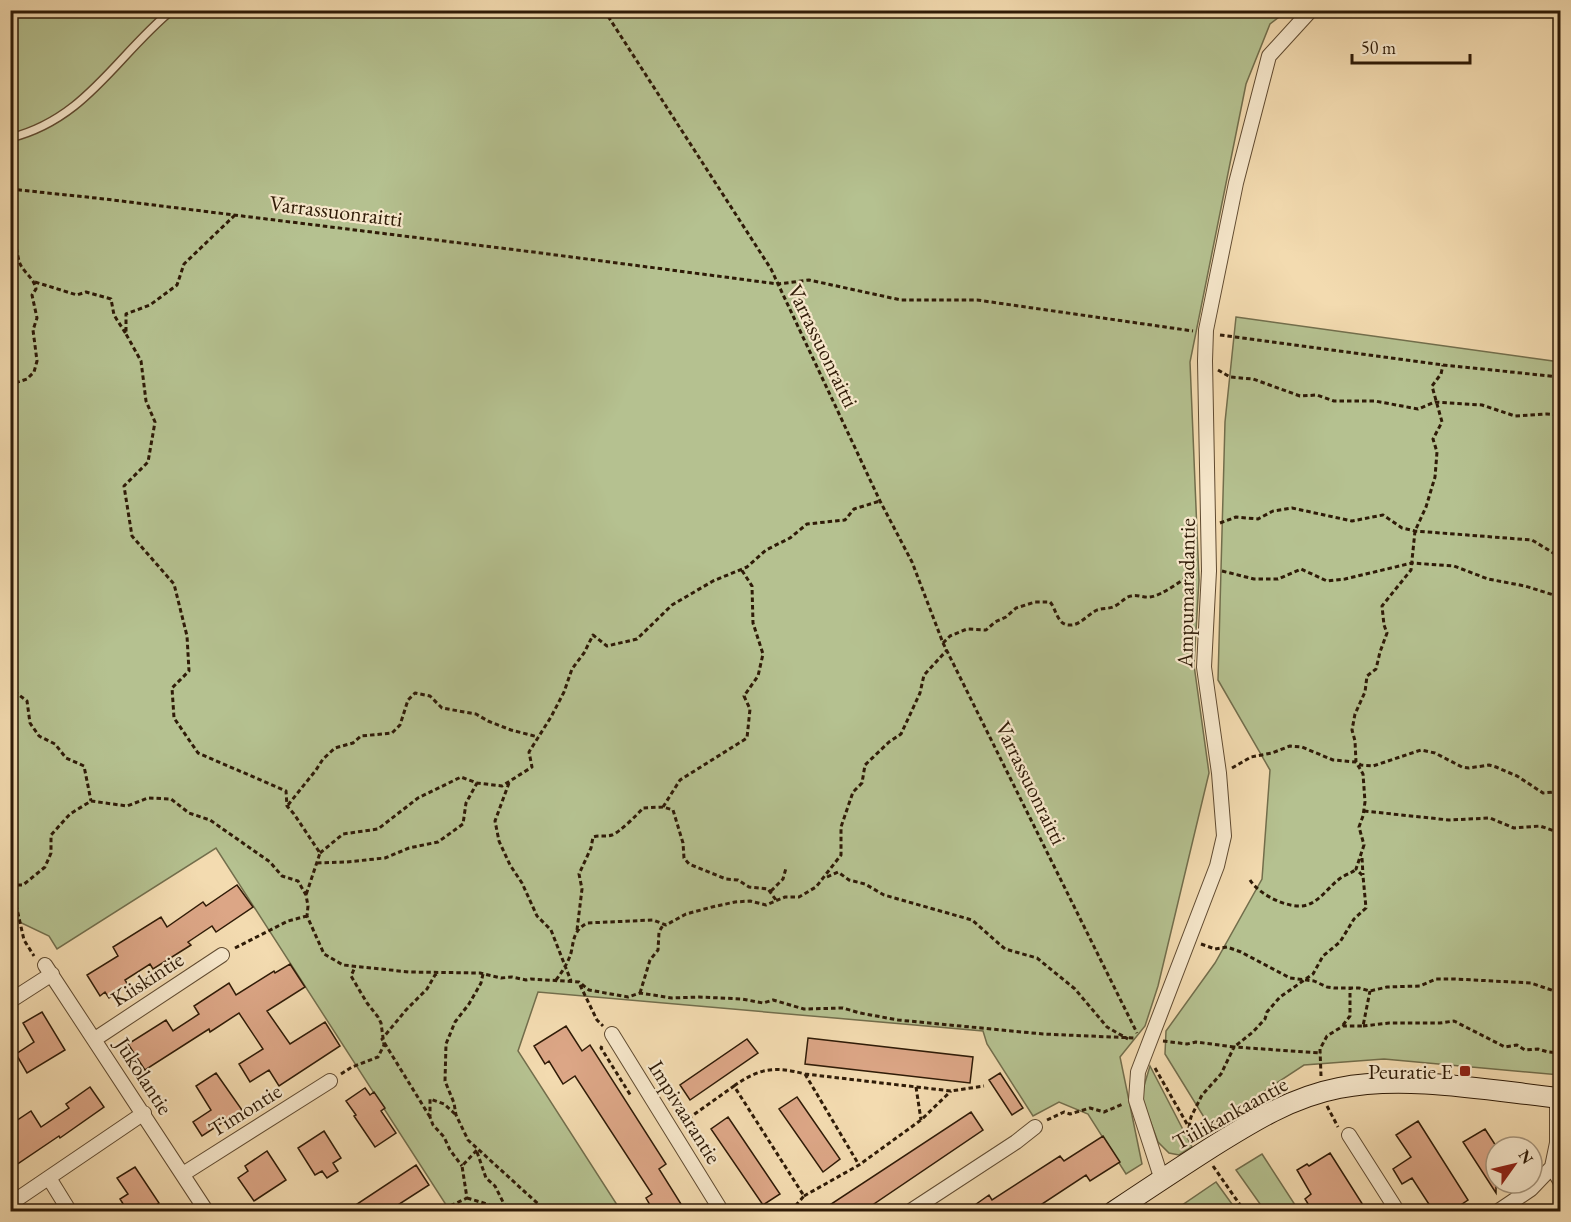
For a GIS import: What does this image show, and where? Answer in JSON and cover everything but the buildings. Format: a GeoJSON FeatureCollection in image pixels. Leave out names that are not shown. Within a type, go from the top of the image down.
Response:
{"type":"FeatureCollection","features":[{"type":"Feature","properties":{"kind":"street","name":"Ampumaradantie"},"geometry":{"type":"LineString","coordinates":[[1162,1180],[1136,1100],[1138,1072],[1145,1042],[1217,866],[1224,836],[1219,773],[1204,667],[1209,570],[1204,361],[1206,333],[1236,183],[1269,56],[1311,10]]}},
{"type":"Feature","properties":{"kind":"street","name":"Kiiskintie"},"geometry":{"type":"LineString","coordinates":[[95,1039],[222,955]]}},
{"type":"Feature","properties":{"kind":"street"},"geometry":{"type":"LineString","coordinates":[[10,1000],[47,972]]}},
{"type":"Feature","properties":{"kind":"street","name":"Jukolantie"},"geometry":{"type":"LineString","coordinates":[[47,972],[95,1039],[207,1212]]}},
{"type":"Feature","properties":{"kind":"street","name":"Impivaarantie"},"geometry":{"type":"LineString","coordinates":[[612,1034],[722,1212]]}},
{"type":"Feature","properties":{"kind":"street","name":"Timontie"},"geometry":{"type":"LineString","coordinates":[[183,1174],[330,1081]]}},
{"type":"Feature","properties":{"kind":"street","name":"Tiilikankaantie"},"geometry":{"type":"LineString","coordinates":[[1113,1212],[1204,1152],[1269,1113],[1302,1098],[1324,1097],[1355,1085],[1401,1083],[1559,1097]]}},
{"type":"Feature","properties":{"kind":"street"},"geometry":{"type":"LineString","coordinates":[[1497,1212],[1531,1189],[1552,1167],[1557,1143],[1559,1097]]}},
{"type":"Feature","properties":{"kind":"street"},"geometry":{"type":"LineString","coordinates":[[10,1204],[144,1113]]}},
{"type":"Feature","properties":{"kind":"street"},"geometry":{"type":"LineString","coordinates":[[909,1212],[1016,1142],[1035,1127]]}},
{"type":"Feature","properties":{"kind":"street"},"geometry":{"type":"LineString","coordinates":[[1349,1135],[1398,1212]]}},
{"type":"Feature","properties":{"kind":"street"},"geometry":{"type":"LineString","coordinates":[[1552,1167],[1560,1181]]}},
{"type":"Feature","properties":{"kind":"street"},"geometry":{"type":"LineString","coordinates":[[49,1178],[70,1212]]}},
{"type":"Feature","properties":{"kind":"lane"},"geometry":{"type":"LineString","coordinates":[[10,138],[23,135],[60,118],[81,102],[172,10]]}},
{"type":"Feature","properties":{"kind":"path"},"geometry":{"type":"LineString","coordinates":[[604,10],[765,259],[778,284],[809,280],[901,300],[977,300],[1443,365],[1560,377]]}},
{"type":"Feature","properties":{"kind":"path"},"geometry":{"type":"LineString","coordinates":[[12,189],[16,246],[20,265],[35,282],[77,295],[86,292],[111,299],[114,315],[141,361],[146,401],[155,422],[148,462],[124,486],[132,536],[174,584],[187,636],[189,671],[172,687],[174,718],[198,753],[286,791],[287,806],[320,853]]}},
{"type":"Feature","properties":{"kind":"path","name":"Varrassuonraitti"},"geometry":{"type":"LineString","coordinates":[[12,189],[778,284],[880,501],[912,562],[943,643],[1190,1130],[1245,1212]]}},
{"type":"Feature","properties":{"kind":"path"},"geometry":{"type":"LineString","coordinates":[[126,334],[126,314],[150,305],[177,285],[184,264],[235,215]]}},
{"type":"Feature","properties":{"kind":"path"},"geometry":{"type":"LineString","coordinates":[[10,246],[16,246]]}},
{"type":"Feature","properties":{"kind":"path"},"geometry":{"type":"LineString","coordinates":[[10,388],[15,383],[27,379],[34,372],[37,361],[33,330],[37,318],[32,295],[36,289],[35,282]]}},
{"type":"Feature","properties":{"kind":"path"},"geometry":{"type":"LineString","coordinates":[[1204,361],[1230,377],[1253,379],[1300,396],[1317,395],[1334,401],[1375,401],[1418,409],[1435,402],[1482,405],[1515,416],[1560,415]]}},
{"type":"Feature","properties":{"kind":"path"},"geometry":{"type":"LineString","coordinates":[[1250,880],[1254,888],[1271,899],[1289,905],[1307,905],[1356,869],[1361,856],[1364,841],[1359,826],[1364,811],[1363,774],[1356,762],[1353,719],[1365,692],[1367,676],[1376,669],[1387,633],[1381,610],[1387,599],[1409,574],[1415,531],[1426,507],[1435,477],[1437,452],[1433,439],[1442,422],[1432,386],[1441,374],[1443,365]]}},
{"type":"Feature","properties":{"kind":"path"},"geometry":{"type":"LineString","coordinates":[[10,465],[15,480],[13,495],[17,523],[10,531]]}},
{"type":"Feature","properties":{"kind":"path"},"geometry":{"type":"LineString","coordinates":[[306,895],[320,853],[343,834],[378,829],[418,798],[461,777],[477,783],[502,786],[532,767],[528,752],[560,700],[572,669],[584,653],[593,635],[607,646],[637,639],[672,605],[713,581],[741,569],[807,524],[845,520],[854,509],[880,501]]}},
{"type":"Feature","properties":{"kind":"path"},"geometry":{"type":"LineString","coordinates":[[1209,526],[1236,517],[1258,519],[1273,511],[1292,508],[1352,521],[1383,515],[1402,528],[1415,531],[1532,540],[1560,557]]}},
{"type":"Feature","properties":{"kind":"path"},"geometry":{"type":"LineString","coordinates":[[943,643],[950,636],[967,629],[988,630],[995,622],[1006,617],[1014,609],[1035,602],[1050,602],[1063,623],[1068,626],[1076,624],[1087,615],[1097,610],[1114,607],[1127,597],[1150,597],[1174,587],[1190,575],[1209,570],[1224,571],[1254,579],[1278,579],[1301,569],[1327,581],[1345,579],[1412,562],[1454,566],[1488,579],[1525,586],[1560,597]]}},
{"type":"Feature","properties":{"kind":"path"},"geometry":{"type":"LineString","coordinates":[[663,807],[680,780],[747,738],[750,709],[744,696],[758,676],[763,654],[753,623],[752,586],[741,569]]}},
{"type":"Feature","properties":{"kind":"path"},"geometry":{"type":"LineString","coordinates":[[640,993],[650,960],[658,950],[658,932],[663,925],[687,915],[735,902],[750,901],[766,905],[785,897],[799,897],[816,887],[825,878],[841,855],[841,826],[853,792],[862,783],[865,765],[901,734],[920,693],[924,675],[947,650]]}},
{"type":"Feature","properties":{"kind":"path"},"geometry":{"type":"LineString","coordinates":[[10,686],[27,701],[30,723],[39,736],[54,744],[66,758],[84,766],[91,801]]}},
{"type":"Feature","properties":{"kind":"path"},"geometry":{"type":"LineString","coordinates":[[287,806],[323,759],[335,748],[352,743],[361,736],[392,733],[400,725],[408,700],[415,693],[430,696],[442,708],[476,714],[511,730],[538,737]]}},
{"type":"Feature","properties":{"kind":"path"},"geometry":{"type":"LineString","coordinates":[[1219,773],[1251,757],[1272,753],[1290,746],[1302,747],[1333,760],[1373,766]]}},
{"type":"Feature","properties":{"kind":"path"},"geometry":{"type":"LineString","coordinates":[[1363,774],[1373,766],[1421,750],[1461,767],[1489,765],[1496,767],[1517,776],[1543,793],[1560,789]]}},
{"type":"Feature","properties":{"kind":"path"},"geometry":{"type":"LineString","coordinates":[[509,782],[495,821],[499,841],[537,916],[551,930],[571,981]]}},
{"type":"Feature","properties":{"kind":"path"},"geometry":{"type":"LineString","coordinates":[[316,863],[386,858],[409,848],[438,842],[463,824],[466,803],[477,783]]}},
{"type":"Feature","properties":{"kind":"path"},"geometry":{"type":"LineString","coordinates":[[10,885],[23,885],[45,867],[51,852],[50,840],[53,831],[70,814],[91,801],[127,806],[148,798],[171,799],[189,813],[210,820],[230,833],[270,862],[282,876],[298,881],[306,895],[307,916],[324,954],[343,965],[483,974],[526,980],[571,981],[579,982],[590,990],[628,997],[640,993],[672,998],[742,999],[763,1003],[773,1000],[804,1009],[843,1008],[898,1020],[1043,1034],[1104,1036],[1145,1042],[1196,1042],[1321,1053]]}},
{"type":"Feature","properties":{"kind":"path"},"geometry":{"type":"LineString","coordinates":[[577,932],[582,889],[579,874],[591,848],[593,837],[613,835],[635,819],[642,808],[663,807],[673,810],[683,843],[684,858],[689,864],[726,879],[738,880],[749,887],[764,888],[771,891],[776,901]]}},
{"type":"Feature","properties":{"kind":"path"},"geometry":{"type":"LineString","coordinates":[[1364,811],[1449,820],[1490,818],[1514,828],[1540,826],[1560,833]]}},
{"type":"Feature","properties":{"kind":"path"},"geometry":{"type":"LineString","coordinates":[[1190,1130],[1189,1121],[1202,1095],[1221,1074],[1234,1047],[1253,1032],[1280,997],[1305,980],[1317,968],[1323,956],[1340,942],[1354,919],[1366,908],[1361,856]]}},
{"type":"Feature","properties":{"kind":"path"},"geometry":{"type":"LineString","coordinates":[[771,891],[783,879],[786,868]]}},
{"type":"Feature","properties":{"kind":"path"},"geometry":{"type":"LineString","coordinates":[[1356,869],[1363,876]]}},
{"type":"Feature","properties":{"kind":"path"},"geometry":{"type":"LineString","coordinates":[[825,878],[838,873],[849,880],[865,884],[884,896],[972,920],[1005,949],[1037,958],[1053,970],[1075,988],[1107,1027],[1128,1039]]}},
{"type":"Feature","properties":{"kind":"path"},"geometry":{"type":"LineString","coordinates":[[10,891],[24,940],[47,972]]}},
{"type":"Feature","properties":{"kind":"path"},"geometry":{"type":"LineString","coordinates":[[222,955],[288,921],[307,916]]}},
{"type":"Feature","properties":{"kind":"path"},"geometry":{"type":"LineString","coordinates":[[556,980],[566,967],[573,937],[587,923],[610,921],[629,923],[653,920],[663,925]]}},
{"type":"Feature","properties":{"kind":"path"},"geometry":{"type":"LineString","coordinates":[[1188,940],[1215,949],[1227,947],[1290,978],[1314,981],[1327,987],[1350,987],[1370,991],[1387,987],[1420,986],[1436,979],[1455,979],[1531,983],[1560,993]]}},
{"type":"Feature","properties":{"kind":"path"},"geometry":{"type":"LineString","coordinates":[[330,1081],[378,1057],[384,1047],[381,1023],[351,976],[355,967]]}},
{"type":"Feature","properties":{"kind":"path"},"geometry":{"type":"LineString","coordinates":[[382,1039],[427,989],[435,975],[440,972]]}},
{"type":"Feature","properties":{"kind":"path"},"geometry":{"type":"LineString","coordinates":[[483,974],[481,983],[455,1022],[446,1044],[445,1081],[456,1115],[468,1140],[547,1212]]}},
{"type":"Feature","properties":{"kind":"path"},"geometry":{"type":"LineString","coordinates":[[579,982],[597,1020],[612,1034]]}},
{"type":"Feature","properties":{"kind":"path"},"geometry":{"type":"LineString","coordinates":[[1349,1135],[1339,1127],[1324,1097],[1320,1049],[1327,1035],[1343,1026],[1350,1016],[1350,987]]}},
{"type":"Feature","properties":{"kind":"path"},"geometry":{"type":"LineString","coordinates":[[1363,1026],[1370,991]]}},
{"type":"Feature","properties":{"kind":"path"},"geometry":{"type":"LineString","coordinates":[[1343,1026],[1454,1021],[1505,1047],[1517,1045],[1525,1050],[1538,1049],[1560,1053]]}},
{"type":"Feature","properties":{"kind":"path"},"geometry":{"type":"LineString","coordinates":[[382,1039],[433,1125],[444,1137],[462,1166],[467,1198]]}},
{"type":"Feature","properties":{"kind":"path"},"geometry":{"type":"LineString","coordinates":[[672,1131],[749,1074],[763,1070],[793,1071],[951,1091],[984,1086]]}},
{"type":"Feature","properties":{"kind":"path"},"geometry":{"type":"LineString","coordinates":[[805,1074],[859,1165]]}},
{"type":"Feature","properties":{"kind":"path"},"geometry":{"type":"LineString","coordinates":[[734,1086],[804,1196]]}},
{"type":"Feature","properties":{"kind":"path"},"geometry":{"type":"LineString","coordinates":[[916,1087],[921,1120]]}},
{"type":"Feature","properties":{"kind":"path"},"geometry":{"type":"LineString","coordinates":[[790,1212],[804,1196],[859,1165],[921,1120],[951,1091]]}},
{"type":"Feature","properties":{"kind":"path"},"geometry":{"type":"LineString","coordinates":[[430,1118],[430,1099],[444,1104],[456,1115]]}},
{"type":"Feature","properties":{"kind":"path"},"geometry":{"type":"LineString","coordinates":[[1035,1127],[1064,1112],[1070,1114],[1090,1108],[1104,1112],[1136,1100]]}},
{"type":"Feature","properties":{"kind":"path"},"geometry":{"type":"LineString","coordinates":[[462,1166],[477,1150]]}},
{"type":"Feature","properties":{"kind":"path"},"geometry":{"type":"LineString","coordinates":[[477,1150],[486,1178],[495,1186],[508,1212]]}},
{"type":"Feature","properties":{"kind":"path"},"geometry":{"type":"LineString","coordinates":[[437,1212],[467,1198],[503,1212]]}},
{"type":"Feature","properties":{"kind":"path"},"geometry":{"type":"LineString","coordinates":[[561,1212],[567,1212]]}},
{"type":"Feature","properties":{"kind":"green space"},"geometry":{"type":"Polygon","coordinates":[[[11,11],[1287,11],[1270,24],[1246,84],[1190,362],[1199,580],[1194,665],[1209,773],[1158,986],[1145,1026],[1120,1057],[1142,1164],[1126,1174],[1088,1114],[1059,1102],[1033,1116],[987,1044],[983,1031],[538,992],[518,1051],[621,1211],[450,1211],[216,848],[57,949],[49,936],[11,918],[11,11]]]}},
{"type":"Feature","properties":{"kind":"green space"},"geometry":{"type":"Polygon","coordinates":[[[1236,317],[1560,362],[1560,1075],[1384,1059],[1304,1065],[1210,1127],[1165,1054],[1166,1031],[1215,963],[1262,879],[1270,770],[1218,680],[1225,422],[1236,317]]]}},
{"type":"Feature","properties":{"kind":"green space"},"geometry":{"type":"Polygon","coordinates":[[[1150,1066],[1192,1147],[1179,1155],[1169,1153],[1158,1142],[1141,1096],[1150,1066]]]}},
{"type":"Feature","properties":{"kind":"green space"},"geometry":{"type":"Polygon","coordinates":[[[1262,1154],[1299,1211],[1265,1211],[1236,1170],[1262,1154]]]}},
{"type":"Feature","properties":{"kind":"green space"},"geometry":{"type":"Polygon","coordinates":[[[1216,1182],[1237,1211],[1175,1211],[1175,1210],[1216,1182]]]}},
{"type":"Feature","properties":{"kind":"place","name":"Peuratie E"},"geometry":{"type":"Point","coordinates":[1465,1071]}}]}
